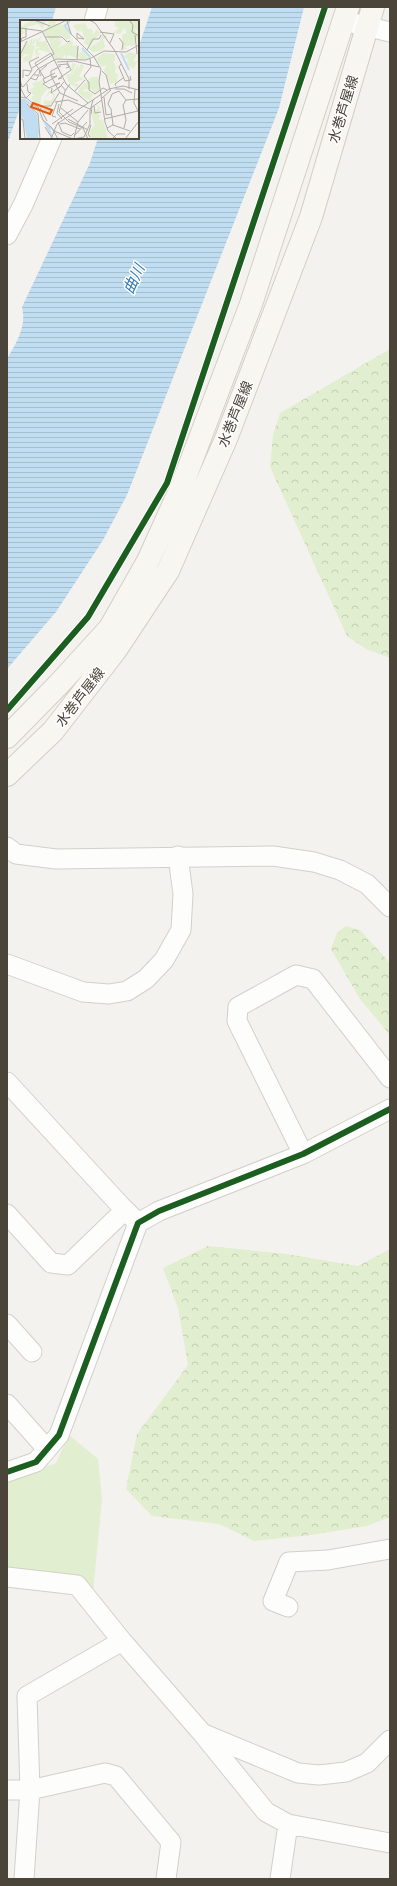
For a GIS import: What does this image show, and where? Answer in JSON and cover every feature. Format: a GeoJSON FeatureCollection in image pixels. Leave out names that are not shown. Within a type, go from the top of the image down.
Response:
{"type":"FeatureCollection","features":[{"type":"Feature","properties":{"kind":"main road","name":"水巻芦屋線"},"geometry":{"type":"LineString","coordinates":[[7,737],[59,684],[110,628],[148,560],[181,488],[251,304],[346,14]]}},
{"type":"Feature","properties":{"kind":"main road","name":"水巻芦屋線"},"geometry":{"type":"LineString","coordinates":[[7,775],[53,731],[115,652],[168,571],[226,439],[311,217],[371,17]]}},
{"type":"Feature","properties":{"kind":"street"},"geometry":{"type":"LineString","coordinates":[[94,20],[98,7]]}},
{"type":"Feature","properties":{"kind":"street"},"geometry":{"type":"LineString","coordinates":[[346,14],[371,17],[390,32]]}},
{"type":"Feature","properties":{"kind":"street"},"geometry":{"type":"LineString","coordinates":[[7,235],[24,205],[52,139]]}},
{"type":"Feature","properties":{"kind":"street"},"geometry":{"type":"LineString","coordinates":[[7,847],[16,854],[56,859],[178,856],[274,856],[314,862],[340,870],[367,884],[390,907]]}},
{"type":"Feature","properties":{"kind":"street"},"geometry":{"type":"LineString","coordinates":[[7,964],[83,992],[109,994],[127,991],[146,979],[164,960],[181,930],[183,894],[178,856]]}},
{"type":"Feature","properties":{"kind":"street"},"geometry":{"type":"LineString","coordinates":[[303,1154],[237,1021],[238,1007],[296,975],[313,978],[390,1078]]}},
{"type":"Feature","properties":{"kind":"street"},"geometry":{"type":"LineString","coordinates":[[7,1082],[124,1210],[138,1223]]}},
{"type":"Feature","properties":{"kind":"street"},"geometry":{"type":"LineString","coordinates":[[7,1472],[36,1462],[59,1435],[138,1223],[159,1211],[303,1154],[390,1109]]}},
{"type":"Feature","properties":{"kind":"street"},"geometry":{"type":"LineString","coordinates":[[7,1214],[51,1263],[68,1265],[124,1210]]}},
{"type":"Feature","properties":{"kind":"street"},"geometry":{"type":"LineString","coordinates":[[7,1324],[32,1352]]}},
{"type":"Feature","properties":{"kind":"street"},"geometry":{"type":"LineString","coordinates":[[7,1404],[47,1449]]}},
{"type":"Feature","properties":{"kind":"street"},"geometry":{"type":"LineString","coordinates":[[288,1607],[273,1601],[289,1562],[328,1560],[390,1549]]}},
{"type":"Feature","properties":{"kind":"street"},"geometry":{"type":"LineString","coordinates":[[7,1577],[77,1585],[122,1641],[202,1733],[266,1812],[288,1824],[390,1843]]}},
{"type":"Feature","properties":{"kind":"street"},"geometry":{"type":"LineString","coordinates":[[24,1879],[30,1790],[27,1696],[122,1641]]}},
{"type":"Feature","properties":{"kind":"street"},"geometry":{"type":"LineString","coordinates":[[202,1733],[298,1773],[319,1775],[346,1772],[367,1763],[390,1740]]}},
{"type":"Feature","properties":{"kind":"street"},"geometry":{"type":"LineString","coordinates":[[7,1790],[30,1790],[105,1773],[116,1776],[171,1842],[166,1879]]}},
{"type":"Feature","properties":{"kind":"street"},"geometry":{"type":"LineString","coordinates":[[280,1879],[288,1824]]}},
{"type":"Feature","properties":{"kind":"green space"},"geometry":{"type":"Polygon","coordinates":[[[390,349],[390,658],[366,649],[347,636],[270,467],[273,435],[280,413],[390,349]]]}},
{"type":"Feature","properties":{"kind":"green space"},"geometry":{"type":"Polygon","coordinates":[[[346,926],[360,930],[390,963],[390,1035],[360,999],[331,949],[337,933],[346,926]]]}},
{"type":"Feature","properties":{"kind":"green space"},"geometry":{"type":"Polygon","coordinates":[[[208,1246],[287,1254],[358,1266],[390,1249],[390,1517],[367,1526],[311,1535],[254,1541],[219,1524],[152,1516],[126,1489],[137,1434],[188,1365],[178,1308],[163,1268],[208,1246]]]}},
{"type":"Feature","properties":{"kind":"green space"},"geometry":{"type":"Polygon","coordinates":[[[69,1435],[98,1459],[102,1499],[93,1593],[80,1578],[7,1567],[7,1481],[56,1463],[69,1435]]]}},
{"type":"Feature","properties":{"kind":"water"},"geometry":{"type":"Polygon","coordinates":[[[7,7],[56,7],[52,20],[20,20],[20,108],[7,144],[7,7]]]}},
{"type":"Feature","properties":{"kind":"water","name":"曲川"},"geometry":{"type":"Polygon","coordinates":[[[152,7],[304,7],[279,108],[127,495],[103,540],[56,612],[7,669],[7,359],[22,328],[22,307],[90,163],[98,139],[139,139],[139,46],[152,7]]]}},
{"type":"Feature","properties":{"kind":"cycle path"},"geometry":{"type":"LineString","coordinates":[[7,710],[88,617],[167,483],[325,7]]}},
{"type":"Feature","properties":{"kind":"cycle path"},"geometry":{"type":"LineString","coordinates":[[7,1472],[36,1462],[59,1435],[138,1223],[159,1211],[303,1154],[390,1109]]}}]}
